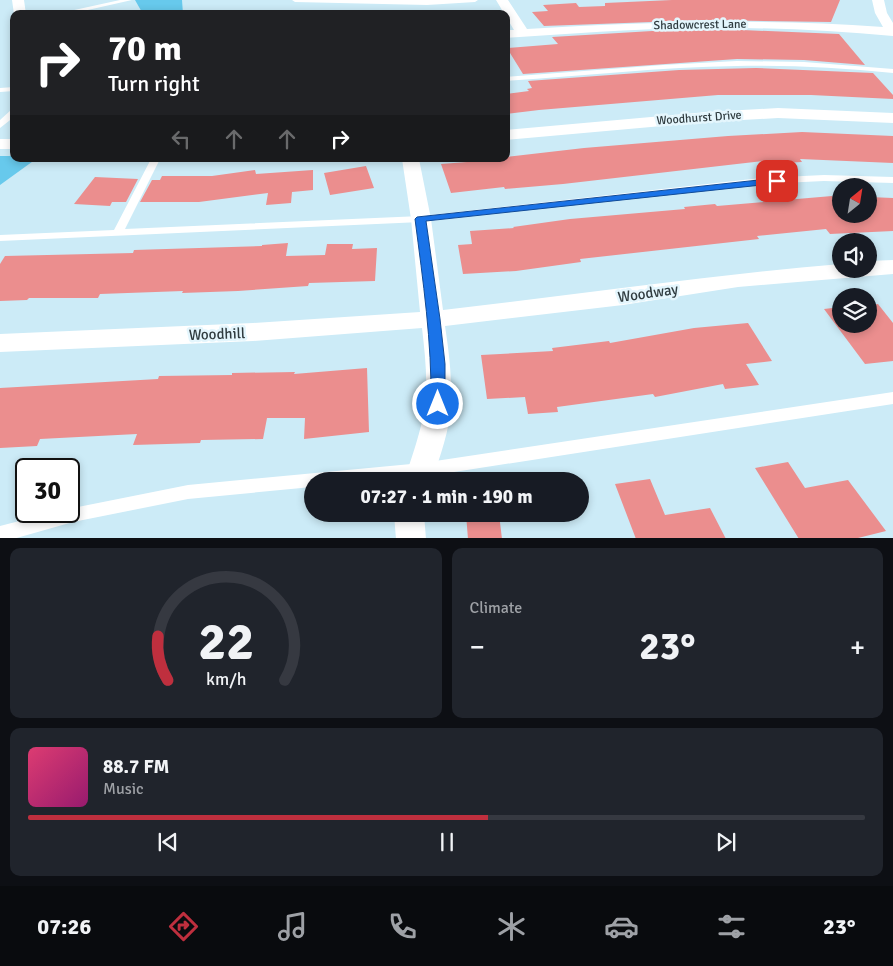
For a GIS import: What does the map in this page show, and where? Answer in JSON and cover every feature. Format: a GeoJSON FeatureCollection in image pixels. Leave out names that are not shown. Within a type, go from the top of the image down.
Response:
{"type":"FeatureCollection","features":[{"type":"Feature","properties":{"kind":"street"},"geometry":{"type":"LineString","coordinates":[[878,0],[881,14],[893,32]]}},
{"type":"Feature","properties":{"kind":"street"},"geometry":{"type":"LineString","coordinates":[[510,13],[523,33]]}},
{"type":"Feature","properties":{"kind":"street","name":"Shadowcrest Lane"},"geometry":{"type":"LineString","coordinates":[[510,34],[718,24],[831,27],[893,32]]}},
{"type":"Feature","properties":{"kind":"street","name":"Woodhurst Drive"},"geometry":{"type":"LineString","coordinates":[[510,135],[707,117],[778,113],[893,118]]}},
{"type":"Feature","properties":{"kind":"street"},"geometry":{"type":"LineString","coordinates":[[411,162],[421,219],[438,364],[438,404],[432,438],[421,472]]}},
{"type":"Feature","properties":{"kind":"street"},"geometry":{"type":"LineString","coordinates":[[877,268],[893,267]]}},
{"type":"Feature","properties":{"kind":"street","name":"Woodway"},"geometry":{"type":"LineString","coordinates":[[434,319],[624,297],[738,280],[832,272]]}},
{"type":"Feature","properties":{"kind":"street","name":"Woodhill"},"geometry":{"type":"LineString","coordinates":[[0,343],[252,332],[434,319]]}},
{"type":"Feature","properties":{"kind":"street"},"geometry":{"type":"LineString","coordinates":[[410,522],[411,538]]}},
{"type":"Feature","properties":{"kind":"lane"},"geometry":{"type":"LineString","coordinates":[[79,10],[129,0]]}},
{"type":"Feature","properties":{"kind":"lane"},"geometry":{"type":"LineString","coordinates":[[295,0],[427,3],[475,0]]}},
{"type":"Feature","properties":{"kind":"lane"},"geometry":{"type":"LineString","coordinates":[[510,79],[716,64],[796,64],[893,71]]}},
{"type":"Feature","properties":{"kind":"lane"},"geometry":{"type":"LineString","coordinates":[[0,125],[10,116]]}},
{"type":"Feature","properties":{"kind":"lane"},"geometry":{"type":"LineString","coordinates":[[118,232],[153,162]]}},
{"type":"Feature","properties":{"kind":"lane"},"geometry":{"type":"LineString","coordinates":[[0,238],[421,219],[761,181],[824,178],[893,180]]}},
{"type":"Feature","properties":{"kind":"lane"},"geometry":{"type":"LineString","coordinates":[[444,472],[893,398]]}},
{"type":"Feature","properties":{"kind":"lane"},"geometry":{"type":"LineString","coordinates":[[0,534],[73,515],[188,492],[304,484]]}},
{"type":"Feature","properties":{"kind":"shaded area"},"geometry":{"type":"Polygon","coordinates":[[[135,0],[182,0],[183,10],[141,10],[135,0]]]}},
{"type":"Feature","properties":{"kind":"shaded area"},"geometry":{"type":"Polygon","coordinates":[[[0,156],[10,156],[10,162],[32,162],[0,185],[0,156]]]}},
{"type":"Feature","properties":{"kind":"building"},"geometry":{"type":"Polygon","coordinates":[[[672,0],[840,0],[831,22],[705,20],[544,26],[532,12],[548,11],[543,5],[576,3],[579,7],[605,6],[605,3],[672,0]]]}},
{"type":"Feature","properties":{"kind":"building"},"geometry":{"type":"Polygon","coordinates":[[[669,30],[742,30],[839,34],[865,65],[804,60],[737,59],[523,74],[510,53],[510,48],[558,44],[552,37],[669,30]]]}},
{"type":"Feature","properties":{"kind":"building"},"geometry":{"type":"Polygon","coordinates":[[[756,68],[873,73],[893,95],[893,99],[811,95],[718,95],[510,114],[510,93],[529,91],[527,89],[532,88],[528,81],[679,70],[756,68]]]}},
{"type":"Feature","properties":{"kind":"building"},"geometry":{"type":"Polygon","coordinates":[[[802,132],[893,136],[893,163],[800,159],[802,162],[766,164],[763,161],[563,184],[505,189],[504,187],[451,193],[441,164],[510,162],[510,157],[584,148],[802,132]]]}},
{"type":"Feature","properties":{"kind":"building"},"geometry":{"type":"Polygon","coordinates":[[[366,166],[374,188],[330,195],[324,173],[366,166]]]}},
{"type":"Feature","properties":{"kind":"building"},"geometry":{"type":"Polygon","coordinates":[[[255,170],[256,174],[313,170],[313,190],[292,192],[291,203],[266,205],[268,193],[199,202],[140,202],[152,180],[160,180],[162,176],[212,176],[255,170]]]}},
{"type":"Feature","properties":{"kind":"building"},"geometry":{"type":"Polygon","coordinates":[[[95,177],[138,179],[126,202],[112,202],[110,206],[74,204],[95,177]]]}},
{"type":"Feature","properties":{"kind":"building"},"geometry":{"type":"Polygon","coordinates":[[[832,196],[832,223],[877,223],[878,197],[893,198],[893,231],[830,234],[826,229],[757,236],[759,239],[580,259],[581,262],[516,271],[463,274],[458,245],[472,244],[470,231],[514,228],[570,219],[685,209],[684,207],[715,204],[717,206],[832,196]]]}},
{"type":"Feature","properties":{"kind":"building"},"geometry":{"type":"Polygon","coordinates":[[[288,243],[286,256],[325,255],[327,244],[353,244],[352,249],[377,248],[375,281],[309,283],[308,286],[238,291],[100,294],[98,298],[29,298],[27,300],[0,301],[0,264],[5,256],[133,253],[134,250],[262,246],[288,243]]]}},
{"type":"Feature","properties":{"kind":"building"},"geometry":{"type":"Polygon","coordinates":[[[877,304],[893,323],[893,361],[865,364],[842,333],[877,333],[877,304]]]}},
{"type":"Feature","properties":{"kind":"building"},"geometry":{"type":"Polygon","coordinates":[[[832,308],[832,320],[824,309],[832,308]]]}},
{"type":"Feature","properties":{"kind":"building"},"geometry":{"type":"Polygon","coordinates":[[[748,323],[772,361],[746,364],[759,385],[725,389],[723,384],[655,397],[653,394],[557,407],[558,412],[528,414],[525,397],[487,399],[481,355],[553,351],[552,348],[609,341],[610,343],[694,328],[748,323]]]}},
{"type":"Feature","properties":{"kind":"building"},"geometry":{"type":"Polygon","coordinates":[[[367,368],[369,432],[304,439],[305,418],[267,418],[263,439],[201,440],[200,443],[133,445],[137,434],[40,439],[37,446],[0,448],[0,388],[158,379],[159,376],[295,372],[294,374],[367,368]]]}},
{"type":"Feature","properties":{"kind":"building"},"geometry":{"type":"Polygon","coordinates":[[[788,462],[805,488],[848,480],[886,531],[858,538],[798,538],[755,468],[788,462]]]}},
{"type":"Feature","properties":{"kind":"building"},"geometry":{"type":"Polygon","coordinates":[[[650,479],[665,515],[710,508],[725,538],[636,538],[615,484],[650,479]]]}},
{"type":"Feature","properties":{"kind":"building"},"geometry":{"type":"Polygon","coordinates":[[[467,522],[500,522],[502,538],[468,538],[467,522]]]}},
{"type":"Feature","properties":{"kind":"route"},"geometry":{"type":"LineString","coordinates":[[438,404],[438,364],[434,319],[421,219],[639,194],[761,181],[777,181]]}}]}
